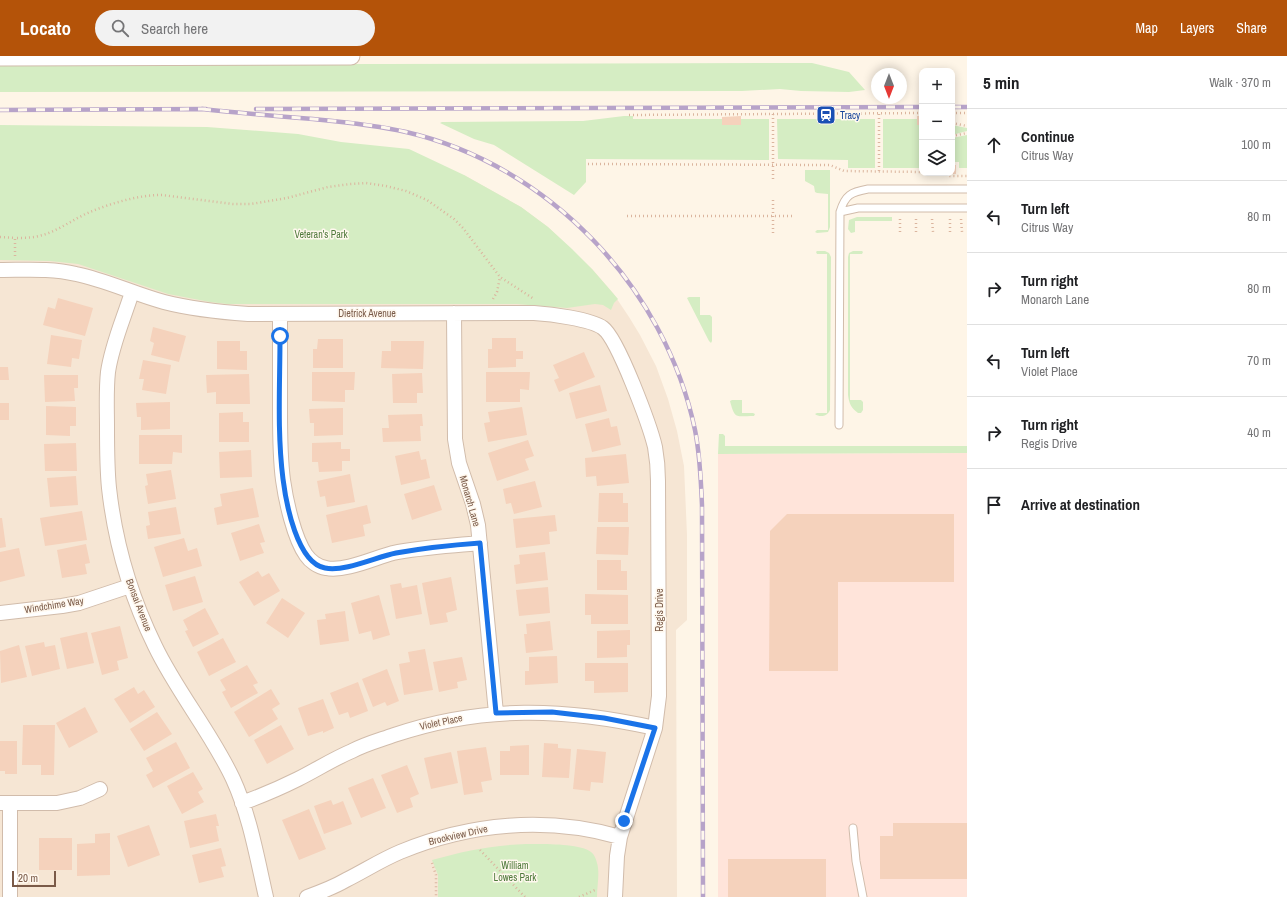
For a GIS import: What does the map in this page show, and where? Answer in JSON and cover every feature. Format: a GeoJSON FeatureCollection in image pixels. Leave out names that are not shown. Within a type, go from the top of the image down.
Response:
{"type":"FeatureCollection","features":[{"type":"Feature","properties":{"kind":"street"},"geometry":{"type":"LineString","coordinates":[[0,57],[351,56]]}},
{"type":"Feature","properties":{"kind":"street"},"geometry":{"type":"LineString","coordinates":[[0,270],[58,271],[98,279],[132,292]]}},
{"type":"Feature","properties":{"kind":"street","name":"Dietrick Avenue"},"geometry":{"type":"LineString","coordinates":[[132,292],[163,302],[219,312],[280,314],[545,314],[588,322],[603,328]]}},
{"type":"Feature","properties":{"kind":"street","name":"Bonsai Avenue"},"geometry":{"type":"LineString","coordinates":[[132,292],[112,351],[106,392],[109,489],[115,524],[130,586],[155,646],[233,779],[242,803],[266,897]]}},
{"type":"Feature","properties":{"kind":"street"},"geometry":{"type":"LineString","coordinates":[[280,314],[280,425],[283,480],[287,502],[295,529],[306,556],[316,565],[334,569],[344,568],[394,553],[416,549],[480,543]]}},
{"type":"Feature","properties":{"kind":"street","name":"Monarch Lane"},"geometry":{"type":"LineString","coordinates":[[454,314],[455,439],[459,463],[473,504],[478,526],[496,713]]}},
{"type":"Feature","properties":{"kind":"street","name":"Regis Drive"},"geometry":{"type":"LineString","coordinates":[[603,328],[609,334],[618,351],[643,411],[655,447],[658,489],[659,696],[655,728],[620,837],[616,856],[615,897]]}},
{"type":"Feature","properties":{"kind":"street","name":"Windchime Way"},"geometry":{"type":"LineString","coordinates":[[0,613],[80,603],[130,586]]}},
{"type":"Feature","properties":{"kind":"street","name":"Violet Place"},"geometry":{"type":"LineString","coordinates":[[242,803],[281,788],[353,750],[382,739],[439,722],[496,713],[552,712],[604,718],[655,728]]}},
{"type":"Feature","properties":{"kind":"street"},"geometry":{"type":"LineString","coordinates":[[10,897],[5,803],[57,804],[80,798],[100,789]]}},
{"type":"Feature","properties":{"kind":"street","name":"Brookview Drive"},"geometry":{"type":"LineString","coordinates":[[307,897],[347,880],[399,852],[453,834],[476,829],[526,824],[553,825],[587,829],[620,837]]}},
{"type":"Feature","properties":{"kind":"lane"},"geometry":{"type":"LineString","coordinates":[[839,425],[840,212],[843,203],[847,197],[856,191],[868,189],[967,189]]}},
{"type":"Feature","properties":{"kind":"lane"},"geometry":{"type":"LineString","coordinates":[[840,212],[858,208],[967,208]]}},
{"type":"Feature","properties":{"kind":"lane"},"geometry":{"type":"LineString","coordinates":[[853,828],[856,861],[863,897]]}},
{"type":"Feature","properties":{"kind":"path"},"geometry":{"type":"LineString","coordinates":[[630,115],[919,113]]}},
{"type":"Feature","properties":{"kind":"path"},"geometry":{"type":"LineString","coordinates":[[955,113],[967,113]]}},
{"type":"Feature","properties":{"kind":"path"},"geometry":{"type":"LineString","coordinates":[[773,114],[773,182]]}},
{"type":"Feature","properties":{"kind":"path"},"geometry":{"type":"LineString","coordinates":[[879,114],[879,172]]}},
{"type":"Feature","properties":{"kind":"path"},"geometry":{"type":"LineString","coordinates":[[955,124],[967,126]]}},
{"type":"Feature","properties":{"kind":"path"},"geometry":{"type":"LineString","coordinates":[[955,135],[967,133]]}},
{"type":"Feature","properties":{"kind":"path"},"geometry":{"type":"LineString","coordinates":[[588,164],[830,165],[844,171],[919,172]]}},
{"type":"Feature","properties":{"kind":"path"},"geometry":{"type":"LineString","coordinates":[[955,176],[967,176]]}},
{"type":"Feature","properties":{"kind":"path"},"geometry":{"type":"LineString","coordinates":[[0,237],[15,238],[40,236],[90,212],[111,204],[152,195],[233,204],[251,204],[287,198],[328,187],[366,183],[406,191],[427,200],[440,208],[463,228],[500,276],[534,300]]}},
{"type":"Feature","properties":{"kind":"path"},"geometry":{"type":"LineString","coordinates":[[773,200],[773,233]]}},
{"type":"Feature","properties":{"kind":"path"},"geometry":{"type":"LineString","coordinates":[[628,216],[793,216]]}},
{"type":"Feature","properties":{"kind":"path"},"geometry":{"type":"LineString","coordinates":[[900,219],[900,232]]}},
{"type":"Feature","properties":{"kind":"path"},"geometry":{"type":"LineString","coordinates":[[916,219],[916,232]]}},
{"type":"Feature","properties":{"kind":"path"},"geometry":{"type":"LineString","coordinates":[[932,219],[933,232]]}},
{"type":"Feature","properties":{"kind":"path"},"geometry":{"type":"LineString","coordinates":[[950,219],[950,232]]}},
{"type":"Feature","properties":{"kind":"path"},"geometry":{"type":"LineString","coordinates":[[961,219],[962,232]]}},
{"type":"Feature","properties":{"kind":"path"},"geometry":{"type":"LineString","coordinates":[[15,238],[15,256]]}},
{"type":"Feature","properties":{"kind":"path"},"geometry":{"type":"LineString","coordinates":[[492,300],[497,292],[500,276]]}},
{"type":"Feature","properties":{"kind":"path"},"geometry":{"type":"LineString","coordinates":[[480,850],[525,897]]}},
{"type":"Feature","properties":{"kind":"path"},"geometry":{"type":"LineString","coordinates":[[432,863],[436,875],[436,897]]}},
{"type":"Feature","properties":{"kind":"path"},"geometry":{"type":"LineString","coordinates":[[579,897],[595,890]]}},
{"type":"Feature","properties":{"kind":"shaded area"},"geometry":{"type":"Polygon","coordinates":[[[0,163],[464,175],[521,207],[548,227],[592,269],[613,293],[629,317],[656,366],[668,399],[677,431],[684,466],[687,535],[687,620],[676,630],[677,897],[0,897],[0,163]]]}},
{"type":"Feature","properties":{"kind":"shaded area"},"geometry":{"type":"Polygon","coordinates":[[[967,453],[967,897],[718,897],[718,454],[967,453]]]}},
{"type":"Feature","properties":{"kind":"green space"},"geometry":{"type":"Polygon","coordinates":[[[812,63],[849,72],[865,90],[849,92],[780,89],[742,91],[0,92],[0,65],[812,63]]]}},
{"type":"Feature","properties":{"kind":"green space"},"geometry":{"type":"Polygon","coordinates":[[[633,116],[633,119],[769,119],[769,160],[586,159],[586,182],[574,195],[494,145],[474,139],[440,123],[583,121],[633,116]]]}},
{"type":"Feature","properties":{"kind":"green space"},"geometry":{"type":"Polygon","coordinates":[[[777,119],[875,119],[875,168],[848,168],[848,160],[778,159],[777,119]]]}},
{"type":"Feature","properties":{"kind":"green space"},"geometry":{"type":"Polygon","coordinates":[[[883,119],[919,119],[919,168],[883,168],[883,119]]]}},
{"type":"Feature","properties":{"kind":"green space","name":"Veteran's Park"},"geometry":{"type":"Polygon","coordinates":[[[0,125],[207,127],[298,134],[341,142],[409,149],[464,175],[521,207],[548,227],[572,249],[618,299],[614,303],[611,310],[603,305],[595,304],[567,308],[517,304],[227,304],[168,294],[78,264],[50,261],[0,260],[0,125]]]}},
{"type":"Feature","properties":{"kind":"green space"},"geometry":{"type":"Polygon","coordinates":[[[955,126],[967,128],[967,131],[955,134],[955,126]]]}},
{"type":"Feature","properties":{"kind":"green space"},"geometry":{"type":"Polygon","coordinates":[[[967,135],[967,168],[959,168],[959,162],[955,162],[955,137],[967,135]]]}},
{"type":"Feature","properties":{"kind":"green space"},"geometry":{"type":"Polygon","coordinates":[[[805,170],[830,170],[830,227],[828,232],[815,232],[817,230],[828,230],[828,194],[815,192],[814,186],[805,181],[805,170]]]}},
{"type":"Feature","properties":{"kind":"green space"},"geometry":{"type":"Polygon","coordinates":[[[857,217],[892,217],[892,221],[855,221],[855,232],[851,233],[848,229],[849,220],[857,217]]]}},
{"type":"Feature","properties":{"kind":"green space"},"geometry":{"type":"Polygon","coordinates":[[[817,251],[825,251],[829,253],[831,257],[830,410],[828,414],[821,416],[815,414],[827,413],[827,254],[817,254],[817,251]]]}},
{"type":"Feature","properties":{"kind":"green space"},"geometry":{"type":"Polygon","coordinates":[[[853,251],[863,252],[862,254],[850,254],[850,400],[861,400],[863,402],[863,410],[861,413],[858,413],[852,407],[848,395],[848,257],[849,253],[853,251]]]}},
{"type":"Feature","properties":{"kind":"green space"},"geometry":{"type":"Polygon","coordinates":[[[700,297],[700,315],[710,315],[712,317],[711,343],[687,298],[700,297]]]}},
{"type":"Feature","properties":{"kind":"green space"},"geometry":{"type":"Polygon","coordinates":[[[742,400],[742,413],[753,413],[755,414],[754,416],[737,416],[733,411],[730,401],[742,400]]]}},
{"type":"Feature","properties":{"kind":"green space"},"geometry":{"type":"Polygon","coordinates":[[[719,434],[723,434],[725,436],[725,446],[967,446],[967,453],[718,454],[719,434]]]}},
{"type":"Feature","properties":{"kind":"green space","name":"William Lowes Park"},"geometry":{"type":"Polygon","coordinates":[[[526,844],[570,846],[586,849],[591,852],[597,861],[598,867],[597,897],[438,897],[438,875],[432,860],[479,849],[526,844]]]}},
{"type":"Feature","properties":{"kind":"building"},"geometry":{"type":"Polygon","coordinates":[[[741,116],[741,125],[722,125],[722,117],[741,116]]]}},
{"type":"Feature","properties":{"kind":"building"},"geometry":{"type":"Polygon","coordinates":[[[917,116],[919,116],[919,125],[917,125],[917,116]]]}},
{"type":"Feature","properties":{"kind":"building"},"geometry":{"type":"Polygon","coordinates":[[[58,298],[93,308],[85,336],[43,325],[48,307],[55,309],[58,298]]]}},
{"type":"Feature","properties":{"kind":"building"},"geometry":{"type":"Polygon","coordinates":[[[153,327],[186,336],[179,362],[151,355],[154,343],[150,341],[153,327]]]}},
{"type":"Feature","properties":{"kind":"building"},"geometry":{"type":"Polygon","coordinates":[[[51,335],[82,340],[79,359],[72,358],[71,367],[47,364],[51,335]]]}},
{"type":"Feature","properties":{"kind":"building"},"geometry":{"type":"Polygon","coordinates":[[[492,338],[516,338],[516,351],[523,351],[523,359],[516,359],[516,367],[488,368],[488,349],[492,349],[492,338]]]}},
{"type":"Feature","properties":{"kind":"building"},"geometry":{"type":"Polygon","coordinates":[[[318,339],[343,339],[343,368],[313,368],[313,349],[317,349],[318,339]]]}},
{"type":"Feature","properties":{"kind":"building"},"geometry":{"type":"Polygon","coordinates":[[[217,341],[240,341],[240,351],[247,351],[247,370],[217,369],[217,341]]]}},
{"type":"Feature","properties":{"kind":"building"},"geometry":{"type":"Polygon","coordinates":[[[391,341],[424,341],[423,369],[381,368],[382,351],[391,351],[391,341]]]}},
{"type":"Feature","properties":{"kind":"building"},"geometry":{"type":"Polygon","coordinates":[[[584,352],[595,377],[559,392],[554,380],[559,378],[553,365],[584,352]]]}},
{"type":"Feature","properties":{"kind":"building"},"geometry":{"type":"Polygon","coordinates":[[[143,360],[171,365],[166,394],[142,390],[144,379],[139,379],[143,360]]]}},
{"type":"Feature","properties":{"kind":"building"},"geometry":{"type":"Polygon","coordinates":[[[0,367],[8,367],[9,380],[0,380],[0,367]]]}},
{"type":"Feature","properties":{"kind":"building"},"geometry":{"type":"Polygon","coordinates":[[[312,372],[355,372],[354,390],[345,390],[345,402],[312,401],[312,372]]]}},
{"type":"Feature","properties":{"kind":"building"},"geometry":{"type":"Polygon","coordinates":[[[486,372],[530,372],[529,390],[520,389],[520,402],[486,402],[486,372]]]}},
{"type":"Feature","properties":{"kind":"building"},"geometry":{"type":"Polygon","coordinates":[[[422,373],[423,393],[417,393],[417,403],[393,403],[392,374],[422,373]]]}},
{"type":"Feature","properties":{"kind":"building"},"geometry":{"type":"Polygon","coordinates":[[[249,374],[250,404],[216,404],[216,392],[207,393],[206,375],[249,374]]]}},
{"type":"Feature","properties":{"kind":"building"},"geometry":{"type":"Polygon","coordinates":[[[44,375],[78,375],[78,388],[74,388],[75,401],[45,402],[44,375]]]}},
{"type":"Feature","properties":{"kind":"building"},"geometry":{"type":"Polygon","coordinates":[[[600,385],[607,411],[576,419],[569,393],[600,385]]]}},
{"type":"Feature","properties":{"kind":"building"},"geometry":{"type":"Polygon","coordinates":[[[170,402],[170,429],[141,430],[141,417],[137,417],[136,403],[170,402]]]}},
{"type":"Feature","properties":{"kind":"building"},"geometry":{"type":"Polygon","coordinates":[[[0,403],[9,403],[9,420],[0,420],[0,403]]]}},
{"type":"Feature","properties":{"kind":"building"},"geometry":{"type":"Polygon","coordinates":[[[46,406],[76,407],[76,426],[70,426],[70,436],[46,435],[46,406]]]}},
{"type":"Feature","properties":{"kind":"building"},"geometry":{"type":"Polygon","coordinates":[[[522,407],[527,435],[488,442],[484,423],[490,422],[488,412],[522,407]]]}},
{"type":"Feature","properties":{"kind":"building"},"geometry":{"type":"Polygon","coordinates":[[[343,408],[343,435],[314,436],[314,423],[310,423],[309,409],[343,408]]]}},
{"type":"Feature","properties":{"kind":"building"},"geometry":{"type":"Polygon","coordinates":[[[243,412],[243,422],[249,422],[249,442],[219,442],[219,413],[243,412]]]}},
{"type":"Feature","properties":{"kind":"building"},"geometry":{"type":"Polygon","coordinates":[[[422,414],[423,426],[420,426],[421,441],[383,442],[382,428],[389,428],[388,415],[422,414]]]}},
{"type":"Feature","properties":{"kind":"building"},"geometry":{"type":"Polygon","coordinates":[[[609,418],[611,427],[617,426],[621,445],[592,452],[585,424],[609,418]]]}},
{"type":"Feature","properties":{"kind":"building"},"geometry":{"type":"Polygon","coordinates":[[[139,435],[182,435],[182,453],[173,452],[172,464],[139,464],[139,435]]]}},
{"type":"Feature","properties":{"kind":"building"},"geometry":{"type":"Polygon","coordinates":[[[528,440],[534,456],[525,459],[529,470],[497,481],[488,453],[528,440]]]}},
{"type":"Feature","properties":{"kind":"building"},"geometry":{"type":"Polygon","coordinates":[[[341,442],[341,449],[350,449],[350,461],[342,461],[342,471],[319,472],[318,462],[312,462],[312,443],[341,442]]]}},
{"type":"Feature","properties":{"kind":"building"},"geometry":{"type":"Polygon","coordinates":[[[76,443],[77,471],[45,471],[44,444],[76,443]]]}},
{"type":"Feature","properties":{"kind":"building"},"geometry":{"type":"Polygon","coordinates":[[[251,450],[252,477],[220,478],[219,452],[251,450]]]}},
{"type":"Feature","properties":{"kind":"building"},"geometry":{"type":"Polygon","coordinates":[[[419,451],[421,460],[426,459],[430,478],[401,485],[395,456],[419,451]]]}},
{"type":"Feature","properties":{"kind":"building"},"geometry":{"type":"Polygon","coordinates":[[[626,454],[629,483],[597,486],[596,476],[586,477],[585,458],[626,454]]]}},
{"type":"Feature","properties":{"kind":"building"},"geometry":{"type":"Polygon","coordinates":[[[171,470],[176,499],[148,504],[145,486],[148,485],[146,474],[171,470]]]}},
{"type":"Feature","properties":{"kind":"building"},"geometry":{"type":"Polygon","coordinates":[[[350,474],[355,502],[327,507],[325,496],[320,497],[317,481],[350,474]]]}},
{"type":"Feature","properties":{"kind":"building"},"geometry":{"type":"Polygon","coordinates":[[[76,476],[78,505],[50,507],[47,478],[76,476]]]}},
{"type":"Feature","properties":{"kind":"building"},"geometry":{"type":"Polygon","coordinates":[[[535,481],[542,507],[514,514],[511,503],[506,504],[503,489],[535,481]]]}},
{"type":"Feature","properties":{"kind":"building"},"geometry":{"type":"Polygon","coordinates":[[[434,485],[442,510],[412,520],[404,494],[434,485]]]}},
{"type":"Feature","properties":{"kind":"building"},"geometry":{"type":"Polygon","coordinates":[[[253,488],[259,517],[217,525],[214,508],[222,506],[220,494],[253,488]]]}},
{"type":"Feature","properties":{"kind":"building"},"geometry":{"type":"Polygon","coordinates":[[[599,493],[623,493],[623,503],[628,503],[628,522],[598,522],[599,493]]]}},
{"type":"Feature","properties":{"kind":"building"},"geometry":{"type":"Polygon","coordinates":[[[367,505],[371,523],[363,525],[365,536],[332,543],[326,515],[367,505]]]}},
{"type":"Feature","properties":{"kind":"building"},"geometry":{"type":"Polygon","coordinates":[[[176,507],[181,534],[148,539],[146,526],[150,525],[148,512],[176,507]]]}},
{"type":"Feature","properties":{"kind":"building"},"geometry":{"type":"Polygon","coordinates":[[[82,511],[87,540],[45,546],[40,518],[82,511]]]}},
{"type":"Feature","properties":{"kind":"building"},"geometry":{"type":"Polygon","coordinates":[[[787,514],[954,514],[954,582],[838,582],[838,671],[769,671],[770,531],[787,514]]]}},
{"type":"Feature","properties":{"kind":"building"},"geometry":{"type":"Polygon","coordinates":[[[555,515],[557,531],[549,532],[550,544],[516,548],[513,519],[555,515]]]}},
{"type":"Feature","properties":{"kind":"building"},"geometry":{"type":"Polygon","coordinates":[[[0,518],[2,518],[6,547],[0,548],[0,518]]]}},
{"type":"Feature","properties":{"kind":"building"},"geometry":{"type":"Polygon","coordinates":[[[259,524],[265,542],[260,543],[264,553],[240,561],[231,533],[259,524]]]}},
{"type":"Feature","properties":{"kind":"building"},"geometry":{"type":"Polygon","coordinates":[[[597,527],[629,527],[628,555],[596,554],[597,527]]]}},
{"type":"Feature","properties":{"kind":"building"},"geometry":{"type":"Polygon","coordinates":[[[184,538],[188,551],[197,548],[202,566],[163,577],[154,547],[184,538]]]}},
{"type":"Feature","properties":{"kind":"building"},"geometry":{"type":"Polygon","coordinates":[[[86,544],[90,563],[85,564],[87,574],[62,578],[57,550],[86,544]]]}},
{"type":"Feature","properties":{"kind":"building"},"geometry":{"type":"Polygon","coordinates":[[[19,548],[25,576],[0,582],[0,552],[19,548]]]}},
{"type":"Feature","properties":{"kind":"building"},"geometry":{"type":"Polygon","coordinates":[[[545,552],[548,580],[516,584],[514,565],[520,564],[519,555],[545,552]]]}},
{"type":"Feature","properties":{"kind":"building"},"geometry":{"type":"Polygon","coordinates":[[[597,560],[621,560],[621,571],[627,571],[627,590],[597,590],[597,560]]]}},
{"type":"Feature","properties":{"kind":"building"},"geometry":{"type":"Polygon","coordinates":[[[258,571],[262,577],[269,573],[280,591],[254,606],[239,582],[258,571]]]}},
{"type":"Feature","properties":{"kind":"building"},"geometry":{"type":"Polygon","coordinates":[[[195,576],[203,602],[173,611],[165,585],[195,576]]]}},
{"type":"Feature","properties":{"kind":"building"},"geometry":{"type":"Polygon","coordinates":[[[451,577],[457,610],[446,613],[448,622],[430,625],[422,583],[451,577]]]}},
{"type":"Feature","properties":{"kind":"building"},"geometry":{"type":"Polygon","coordinates":[[[401,583],[402,588],[417,585],[422,614],[396,619],[390,585],[401,583]]]}},
{"type":"Feature","properties":{"kind":"building"},"geometry":{"type":"Polygon","coordinates":[[[548,587],[550,613],[519,616],[516,590],[548,587]]]}},
{"type":"Feature","properties":{"kind":"building"},"geometry":{"type":"Polygon","coordinates":[[[585,594],[628,595],[628,624],[591,624],[591,615],[585,615],[585,594]]]}},
{"type":"Feature","properties":{"kind":"building"},"geometry":{"type":"Polygon","coordinates":[[[379,595],[390,635],[373,640],[371,631],[359,634],[351,603],[379,595]]]}},
{"type":"Feature","properties":{"kind":"building"},"geometry":{"type":"Polygon","coordinates":[[[282,598],[305,613],[288,638],[266,623],[282,598]]]}},
{"type":"Feature","properties":{"kind":"building"},"geometry":{"type":"Polygon","coordinates":[[[205,608],[219,634],[193,647],[185,631],[188,630],[183,620],[205,608]]]}},
{"type":"Feature","properties":{"kind":"building"},"geometry":{"type":"Polygon","coordinates":[[[345,611],[349,641],[320,645],[317,620],[326,619],[325,614],[345,611]]]}},
{"type":"Feature","properties":{"kind":"building"},"geometry":{"type":"Polygon","coordinates":[[[550,621],[553,650],[526,653],[524,634],[527,634],[526,624],[550,621]]]}},
{"type":"Feature","properties":{"kind":"building"},"geometry":{"type":"Polygon","coordinates":[[[120,626],[128,658],[117,661],[119,670],[102,675],[91,633],[120,626]]]}},
{"type":"Feature","properties":{"kind":"building"},"geometry":{"type":"Polygon","coordinates":[[[630,630],[630,645],[627,645],[627,657],[597,658],[597,631],[630,630]]]}},
{"type":"Feature","properties":{"kind":"building"},"geometry":{"type":"Polygon","coordinates":[[[87,632],[94,663],[67,669],[60,638],[87,632]]]}},
{"type":"Feature","properties":{"kind":"building"},"geometry":{"type":"Polygon","coordinates":[[[223,638],[236,662],[209,676],[197,652],[223,638]]]}},
{"type":"Feature","properties":{"kind":"building"},"geometry":{"type":"Polygon","coordinates":[[[44,642],[45,647],[55,645],[60,669],[32,676],[25,646],[44,642]]]}},
{"type":"Feature","properties":{"kind":"building"},"geometry":{"type":"Polygon","coordinates":[[[19,645],[27,677],[1,683],[0,651],[19,645]]]}},
{"type":"Feature","properties":{"kind":"building"},"geometry":{"type":"Polygon","coordinates":[[[425,649],[433,690],[404,695],[399,664],[410,662],[408,652],[425,649]]]}},
{"type":"Feature","properties":{"kind":"building"},"geometry":{"type":"Polygon","coordinates":[[[557,656],[558,683],[525,685],[525,671],[529,671],[529,657],[557,656]]]}},
{"type":"Feature","properties":{"kind":"building"},"geometry":{"type":"Polygon","coordinates":[[[462,657],[467,680],[457,682],[458,688],[439,692],[433,662],[462,657]]]}},
{"type":"Feature","properties":{"kind":"building"},"geometry":{"type":"Polygon","coordinates":[[[585,663],[628,663],[628,692],[594,693],[594,681],[585,681],[585,663]]]}},
{"type":"Feature","properties":{"kind":"building"},"geometry":{"type":"Polygon","coordinates":[[[247,665],[258,683],[253,685],[258,693],[231,708],[222,692],[226,690],[220,680],[247,665]]]}},
{"type":"Feature","properties":{"kind":"building"},"geometry":{"type":"Polygon","coordinates":[[[387,669],[399,701],[387,706],[385,702],[373,707],[362,679],[387,669]]]}},
{"type":"Feature","properties":{"kind":"building"},"geometry":{"type":"Polygon","coordinates":[[[358,682],[368,711],[350,718],[348,712],[339,715],[330,693],[358,682]]]}},
{"type":"Feature","properties":{"kind":"building"},"geometry":{"type":"Polygon","coordinates":[[[134,687],[138,694],[144,690],[155,707],[130,723],[114,699],[134,687]]]}},
{"type":"Feature","properties":{"kind":"building"},"geometry":{"type":"Polygon","coordinates":[[[271,689],[280,704],[272,709],[278,719],[249,737],[234,712],[271,689]]]}},
{"type":"Feature","properties":{"kind":"building"},"geometry":{"type":"Polygon","coordinates":[[[323,699],[334,728],[323,733],[323,731],[308,736],[298,708],[323,699]]]}},
{"type":"Feature","properties":{"kind":"building"},"geometry":{"type":"Polygon","coordinates":[[[85,707],[98,732],[69,748],[56,723],[85,707]]]}},
{"type":"Feature","properties":{"kind":"building"},"geometry":{"type":"Polygon","coordinates":[[[157,712],[172,734],[144,751],[130,729],[157,712]]]}},
{"type":"Feature","properties":{"kind":"building"},"geometry":{"type":"Polygon","coordinates":[[[23,725],[55,725],[54,775],[41,775],[41,765],[22,765],[23,725]]]}},
{"type":"Feature","properties":{"kind":"building"},"geometry":{"type":"Polygon","coordinates":[[[281,725],[294,749],[267,764],[254,740],[281,725]]]}},
{"type":"Feature","properties":{"kind":"building"},"geometry":{"type":"Polygon","coordinates":[[[0,741],[17,741],[17,774],[5,774],[5,771],[0,771],[0,741]]]}},
{"type":"Feature","properties":{"kind":"building"},"geometry":{"type":"Polygon","coordinates":[[[176,742],[190,768],[153,788],[146,775],[153,771],[146,758],[176,742]]]}},
{"type":"Feature","properties":{"kind":"building"},"geometry":{"type":"Polygon","coordinates":[[[544,743],[558,744],[558,748],[571,749],[569,778],[542,777],[544,743]]]}},
{"type":"Feature","properties":{"kind":"building"},"geometry":{"type":"Polygon","coordinates":[[[529,745],[529,775],[500,775],[500,751],[510,751],[510,746],[529,745]]]}},
{"type":"Feature","properties":{"kind":"building"},"geometry":{"type":"Polygon","coordinates":[[[486,747],[492,780],[481,782],[483,792],[464,795],[457,751],[486,747]]]}},
{"type":"Feature","properties":{"kind":"building"},"geometry":{"type":"Polygon","coordinates":[[[577,749],[606,752],[603,783],[591,782],[590,791],[573,789],[577,749]]]}},
{"type":"Feature","properties":{"kind":"building"},"geometry":{"type":"Polygon","coordinates":[[[451,752],[458,783],[431,789],[424,758],[451,752]]]}},
{"type":"Feature","properties":{"kind":"building"},"geometry":{"type":"Polygon","coordinates":[[[407,765],[419,794],[410,798],[413,807],[397,813],[381,775],[407,765]]]}},
{"type":"Feature","properties":{"kind":"building"},"geometry":{"type":"Polygon","coordinates":[[[193,772],[203,789],[198,792],[204,802],[182,814],[167,786],[193,772]]]}},
{"type":"Feature","properties":{"kind":"building"},"geometry":{"type":"Polygon","coordinates":[[[373,778],[386,808],[361,818],[348,788],[373,778]]]}},
{"type":"Feature","properties":{"kind":"building"},"geometry":{"type":"Polygon","coordinates":[[[331,800],[333,805],[343,801],[352,824],[324,834],[314,806],[331,800]]]}},
{"type":"Feature","properties":{"kind":"building"},"geometry":{"type":"Polygon","coordinates":[[[309,809],[326,849],[299,860],[282,820],[309,809]]]}},
{"type":"Feature","properties":{"kind":"building"},"geometry":{"type":"Polygon","coordinates":[[[216,814],[219,826],[216,826],[219,841],[190,848],[184,821],[216,814]]]}},
{"type":"Feature","properties":{"kind":"building"},"geometry":{"type":"Polygon","coordinates":[[[893,823],[967,823],[967,879],[880,879],[880,836],[893,836],[893,823]]]}},
{"type":"Feature","properties":{"kind":"building"},"geometry":{"type":"Polygon","coordinates":[[[149,825],[160,855],[128,867],[117,836],[149,825]]]}},
{"type":"Feature","properties":{"kind":"building"},"geometry":{"type":"Polygon","coordinates":[[[110,833],[110,875],[77,876],[77,844],[95,843],[95,834],[110,833]]]}},
{"type":"Feature","properties":{"kind":"building"},"geometry":{"type":"Polygon","coordinates":[[[39,838],[72,838],[72,870],[39,870],[39,838]]]}},
{"type":"Feature","properties":{"kind":"building"},"geometry":{"type":"Polygon","coordinates":[[[221,848],[226,866],[221,867],[224,877],[199,883],[192,855],[221,848]]]}},
{"type":"Feature","properties":{"kind":"building"},"geometry":{"type":"Polygon","coordinates":[[[728,859],[826,859],[826,897],[728,897],[728,859]]]}},
{"type":"Feature","properties":{"kind":"railway"},"geometry":{"type":"LineString","coordinates":[[256,109],[919,107]]}},
{"type":"Feature","properties":{"kind":"railway"},"geometry":{"type":"LineString","coordinates":[[955,107],[967,107]]}},
{"type":"Feature","properties":{"kind":"railway"},"geometry":{"type":"LineString","coordinates":[[202,109],[325,120],[372,126],[406,132],[458,148],[507,172],[552,203],[593,240],[628,282],[657,328],[680,377],[695,430],[698,449],[702,505],[703,897]]}},
{"type":"Feature","properties":{"kind":"railway"},"geometry":{"type":"LineString","coordinates":[[0,110],[206,109]]}},
{"type":"Feature","properties":{"kind":"place","name":"Tracy"},"geometry":{"type":"Point","coordinates":[826,115]}},
{"type":"Feature","properties":{"kind":"route"},"geometry":{"type":"LineString","coordinates":[[280,336],[280,425],[283,480],[287,502],[295,529],[306,556],[316,565],[334,569],[344,568],[394,553],[424,548],[480,543],[496,713],[552,712],[630,722],[655,728],[624,821]]}}]}
